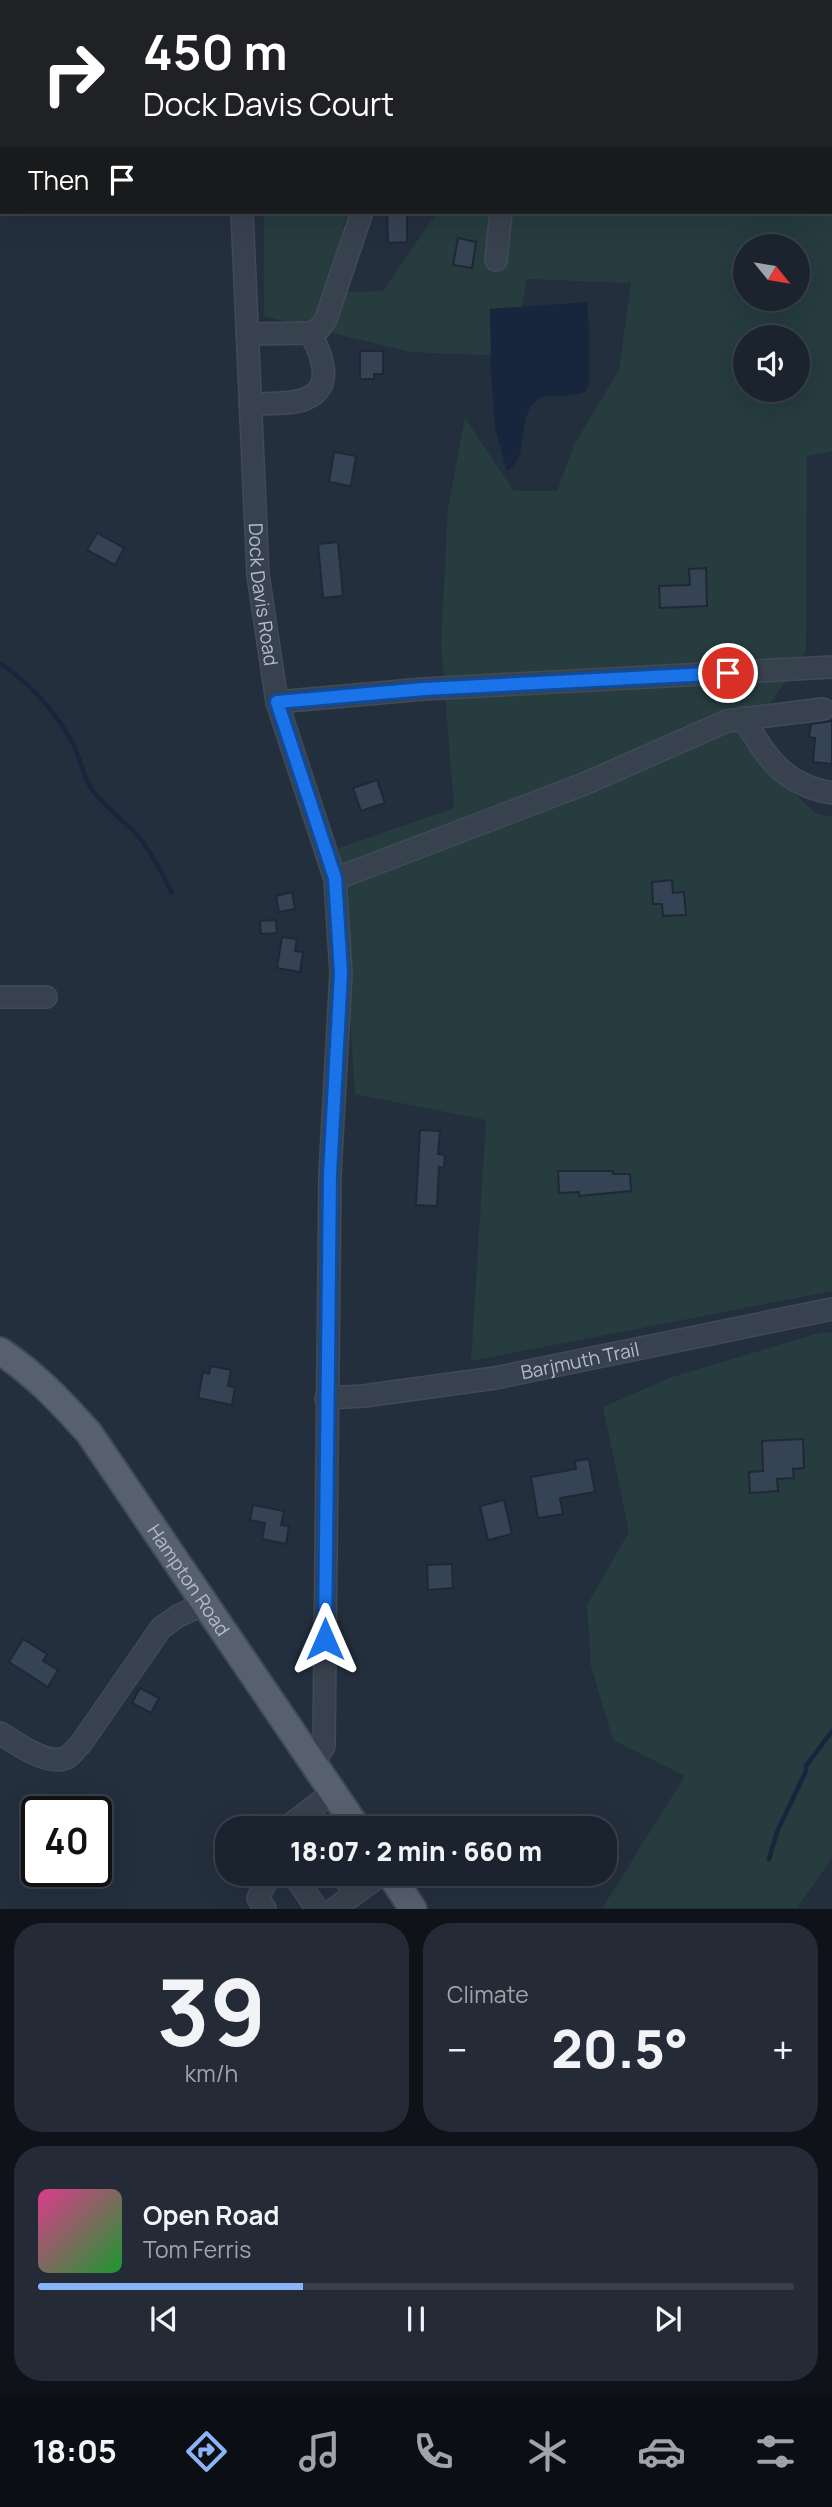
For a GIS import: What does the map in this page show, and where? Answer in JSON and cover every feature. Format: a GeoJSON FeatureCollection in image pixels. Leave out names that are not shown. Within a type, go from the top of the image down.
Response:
{"type":"FeatureCollection","features":[{"type":"Feature","properties":{"kind":"main road","name":"Hampton Road"},"geometry":{"type":"LineString","coordinates":[[0,1351],[28,1370],[89,1433],[349,1816]]}},
{"type":"Feature","properties":{"kind":"main road"},"geometry":{"type":"LineString","coordinates":[[398,1886],[413,1909]]}},
{"type":"Feature","properties":{"kind":"street","name":"Dock Davis Road"},"geometry":{"type":"LineString","coordinates":[[242,214],[258,575],[277,702],[335,878],[341,973],[330,1174],[324,1746],[313,1764]]}},
{"type":"Feature","properties":{"kind":"street"},"geometry":{"type":"LineString","coordinates":[[247,334],[310,333],[319,329],[326,319],[361,214]]}},
{"type":"Feature","properties":{"kind":"street"},"geometry":{"type":"LineString","coordinates":[[496,260],[501,214]]}},
{"type":"Feature","properties":{"kind":"street"},"geometry":{"type":"LineString","coordinates":[[250,404],[304,400],[314,395],[322,382],[324,365],[310,333]]}},
{"type":"Feature","properties":{"kind":"street"},"geometry":{"type":"LineString","coordinates":[[277,702],[424,689],[832,667]]}},
{"type":"Feature","properties":{"kind":"street"},"geometry":{"type":"LineString","coordinates":[[335,878],[584,784],[727,721],[823,709]]}},
{"type":"Feature","properties":{"kind":"street"},"geometry":{"type":"LineString","coordinates":[[743,718],[775,767],[797,783],[832,793]]}},
{"type":"Feature","properties":{"kind":"street"},"geometry":{"type":"LineString","coordinates":[[0,997],[46,997]]}},
{"type":"Feature","properties":{"kind":"street","name":"Barjmuth Trail"},"geometry":{"type":"LineString","coordinates":[[326,1398],[364,1396],[495,1378],[832,1309]]}},
{"type":"Feature","properties":{"kind":"street"},"geometry":{"type":"LineString","coordinates":[[0,1733],[26,1750],[52,1760],[67,1758],[80,1745],[161,1628],[178,1616],[205,1604]]}},
{"type":"Feature","properties":{"kind":"street"},"geometry":{"type":"LineString","coordinates":[[310,1816],[333,1792]]}},
{"type":"Feature","properties":{"kind":"street"},"geometry":{"type":"LineString","coordinates":[[264,1886],[258,1898],[265,1909]]}},
{"type":"Feature","properties":{"kind":"street"},"geometry":{"type":"LineString","coordinates":[[301,1886],[317,1909]]}},
{"type":"Feature","properties":{"kind":"street"},"geometry":{"type":"LineString","coordinates":[[350,1886],[354,1893]]}},
{"type":"Feature","properties":{"kind":"street"},"geometry":{"type":"LineString","coordinates":[[334,1909],[364,1886]]}},
{"type":"Feature","properties":{"kind":"green space"},"geometry":{"type":"Polygon","coordinates":[[[264,214],[347,214],[324,293],[383,291],[435,215],[832,214],[832,451],[807,456],[806,651],[743,744],[815,813],[832,817],[832,1291],[471,1361],[486,1120],[355,1094],[339,848],[454,808],[441,644],[448,508],[465,418],[514,491],[557,491],[575,443],[619,370],[631,283],[527,279],[513,356],[410,352],[264,316],[264,214]]]}},
{"type":"Feature","properties":{"kind":"green space"},"geometry":{"type":"Polygon","coordinates":[[[822,1332],[832,1333],[832,1858],[797,1908],[602,1908],[685,1776],[613,1740],[591,1666],[587,1605],[629,1532],[603,1407],[672,1377],[822,1332]]]}},
{"type":"Feature","properties":{"kind":"water"},"geometry":{"type":"Polygon","coordinates":[[[587,302],[589,384],[585,392],[568,396],[548,395],[535,402],[525,420],[520,455],[507,471],[495,428],[490,309],[587,302]]]}},
{"type":"Feature","properties":{"kind":"building"},"geometry":{"type":"Polygon","coordinates":[[[387,214],[407,214],[407,242],[388,243],[387,214]]]}},
{"type":"Feature","properties":{"kind":"building"},"geometry":{"type":"Polygon","coordinates":[[[458,238],[476,242],[472,268],[453,265],[458,238]]]}},
{"type":"Feature","properties":{"kind":"building"},"geometry":{"type":"Polygon","coordinates":[[[360,351],[383,351],[383,374],[374,374],[374,379],[360,379],[360,351]]]}},
{"type":"Feature","properties":{"kind":"building"},"geometry":{"type":"Polygon","coordinates":[[[334,452],[356,456],[351,486],[329,482],[334,452]]]}},
{"type":"Feature","properties":{"kind":"building"},"geometry":{"type":"Polygon","coordinates":[[[97,533],[124,548],[115,565],[87,550],[97,533]]]}},
{"type":"Feature","properties":{"kind":"building"},"geometry":{"type":"Polygon","coordinates":[[[338,542],[343,596],[323,598],[318,544],[338,542]]]}},
{"type":"Feature","properties":{"kind":"building"},"geometry":{"type":"Polygon","coordinates":[[[706,568],[707,606],[660,608],[659,586],[690,585],[689,569],[706,568]]]}},
{"type":"Feature","properties":{"kind":"building"},"geometry":{"type":"Polygon","coordinates":[[[832,721],[832,764],[813,762],[815,738],[809,737],[811,724],[832,721]]]}},
{"type":"Feature","properties":{"kind":"building"},"geometry":{"type":"Polygon","coordinates":[[[377,780],[385,803],[361,811],[353,788],[377,780]]]}},
{"type":"Feature","properties":{"kind":"building"},"geometry":{"type":"Polygon","coordinates":[[[672,880],[673,893],[684,892],[686,915],[663,916],[662,904],[653,904],[652,882],[672,880]]]}},
{"type":"Feature","properties":{"kind":"building"},"geometry":{"type":"Polygon","coordinates":[[[292,892],[295,909],[279,912],[276,896],[292,892]]]}},
{"type":"Feature","properties":{"kind":"building"},"geometry":{"type":"Polygon","coordinates":[[[276,920],[277,933],[261,934],[260,921],[276,920]]]}},
{"type":"Feature","properties":{"kind":"building"},"geometry":{"type":"Polygon","coordinates":[[[282,937],[297,939],[295,951],[303,952],[300,972],[277,968],[282,937]]]}},
{"type":"Feature","properties":{"kind":"building"},"geometry":{"type":"Polygon","coordinates":[[[420,1130],[440,1131],[438,1154],[445,1155],[444,1168],[439,1167],[437,1206],[416,1205],[420,1130]]]}},
{"type":"Feature","properties":{"kind":"building"},"geometry":{"type":"Polygon","coordinates":[[[558,1171],[613,1171],[613,1174],[630,1174],[631,1191],[579,1196],[579,1192],[559,1193],[558,1171]]]}},
{"type":"Feature","properties":{"kind":"building"},"geometry":{"type":"Polygon","coordinates":[[[211,1366],[231,1370],[228,1386],[235,1387],[232,1405],[198,1398],[203,1372],[209,1374],[211,1366]]]}},
{"type":"Feature","properties":{"kind":"building"},"geometry":{"type":"Polygon","coordinates":[[[803,1439],[804,1468],[793,1469],[794,1478],[777,1479],[778,1491],[750,1493],[749,1472],[763,1471],[762,1441],[803,1439]]]}},
{"type":"Feature","properties":{"kind":"building"},"geometry":{"type":"Polygon","coordinates":[[[589,1459],[595,1492],[560,1498],[563,1514],[538,1518],[531,1477],[576,1469],[575,1461],[589,1459]]]}},
{"type":"Feature","properties":{"kind":"building"},"geometry":{"type":"Polygon","coordinates":[[[504,1500],[512,1534],[488,1540],[480,1506],[504,1500]]]}},
{"type":"Feature","properties":{"kind":"building"},"geometry":{"type":"Polygon","coordinates":[[[253,1505],[284,1511],[281,1525],[289,1526],[286,1544],[262,1539],[265,1523],[250,1520],[253,1505]]]}},
{"type":"Feature","properties":{"kind":"building"},"geometry":{"type":"Polygon","coordinates":[[[452,1564],[453,1588],[428,1590],[427,1565],[452,1564]]]}},
{"type":"Feature","properties":{"kind":"building"},"geometry":{"type":"Polygon","coordinates":[[[23,1639],[47,1654],[43,1661],[58,1670],[48,1687],[9,1662],[23,1639]]]}},
{"type":"Feature","properties":{"kind":"building"},"geometry":{"type":"Polygon","coordinates":[[[140,1688],[159,1698],[151,1713],[132,1703],[140,1688]]]}},
{"type":"Feature","properties":{"kind":"waterway"},"geometry":{"type":"LineString","coordinates":[[0,663],[31,689],[58,719],[75,748],[93,791],[139,837],[172,893]]}},
{"type":"Feature","properties":{"kind":"waterway"},"geometry":{"type":"LineString","coordinates":[[769,1859],[777,1832],[806,1766],[832,1731]]}},
{"type":"Feature","properties":{"kind":"route"},"geometry":{"type":"LineString","coordinates":[[325,1639],[330,1174],[341,973],[335,878],[277,702],[424,689],[728,673]]}}]}
